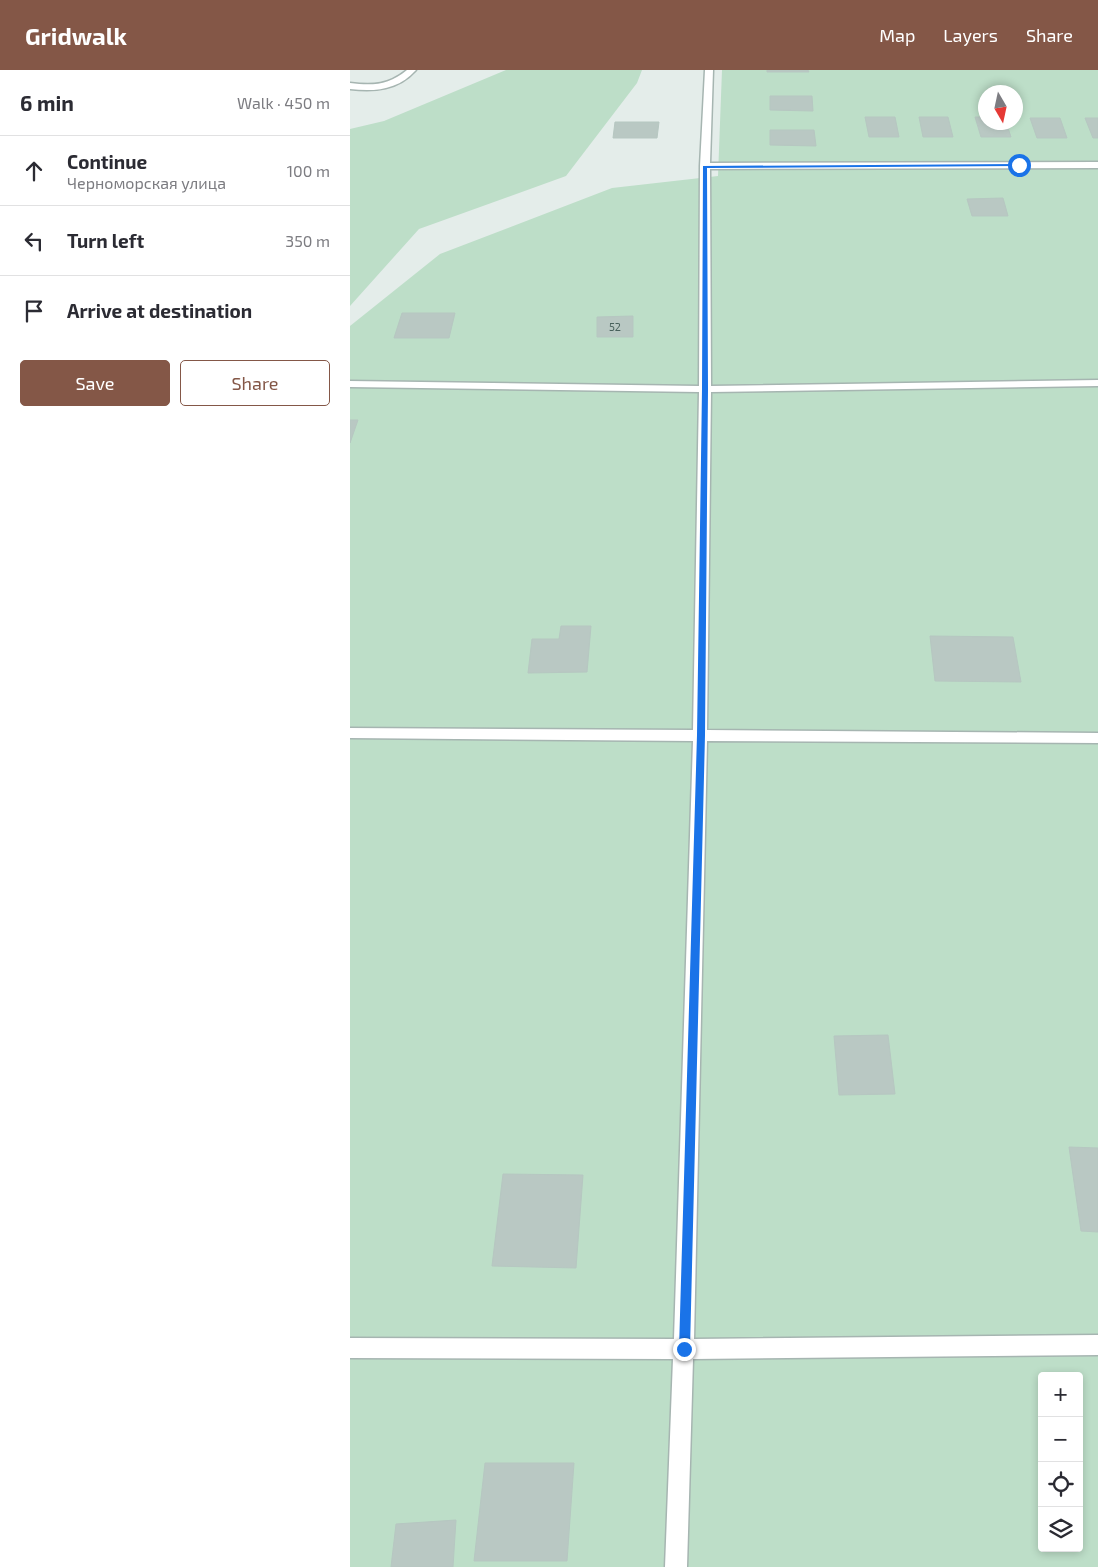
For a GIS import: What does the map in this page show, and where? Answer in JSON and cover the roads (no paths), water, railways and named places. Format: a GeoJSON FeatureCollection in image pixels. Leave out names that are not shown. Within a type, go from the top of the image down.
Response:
{"type":"FeatureCollection","features":[{"type":"Feature","properties":{"kind":"street"},"geometry":{"type":"LineString","coordinates":[[350,86],[379,88],[399,81],[412,70]]}},
{"type":"Feature","properties":{"kind":"street"},"geometry":{"type":"LineString","coordinates":[[676,1567],[701,735],[705,389],[705,166],[709,70]]}},
{"type":"Feature","properties":{"kind":"street"},"geometry":{"type":"LineString","coordinates":[[705,166],[1098,165]]}},
{"type":"Feature","properties":{"kind":"street"},"geometry":{"type":"LineString","coordinates":[[350,384],[705,389],[1098,384]]}},
{"type":"Feature","properties":{"kind":"street"},"geometry":{"type":"LineString","coordinates":[[350,733],[1098,738]]}},
{"type":"Feature","properties":{"kind":"street"},"geometry":{"type":"LineString","coordinates":[[350,1348],[684,1349],[1098,1345]]}}]}
